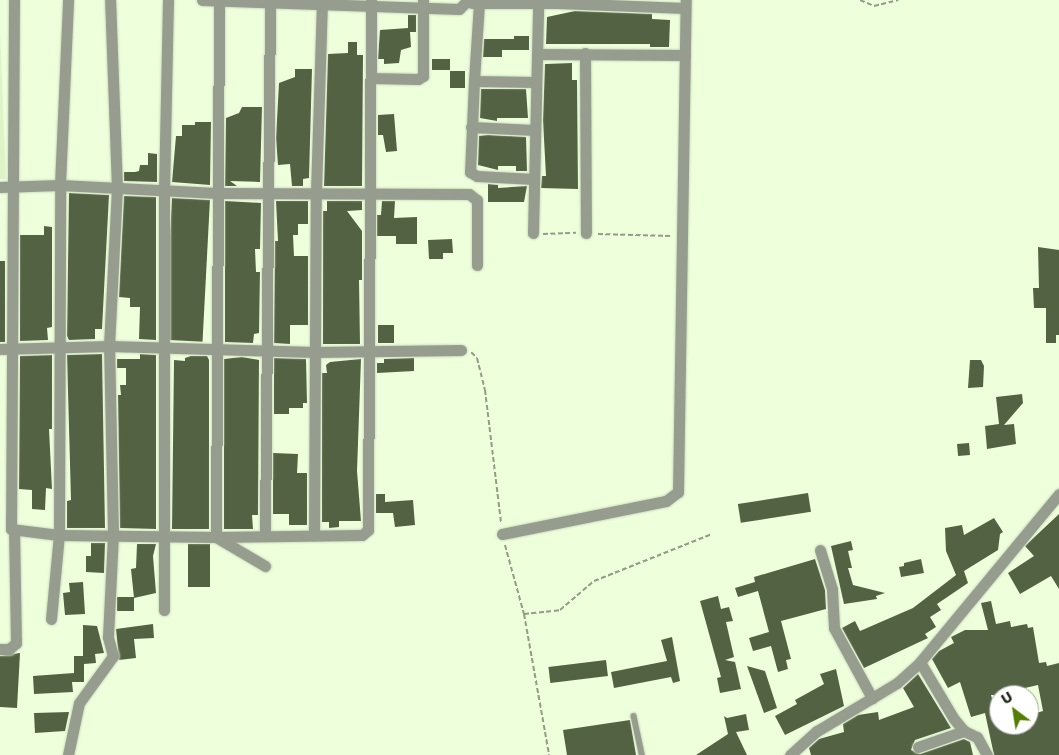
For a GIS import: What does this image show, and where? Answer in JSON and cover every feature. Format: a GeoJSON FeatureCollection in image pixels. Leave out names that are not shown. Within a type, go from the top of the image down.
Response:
{"type":"FeatureCollection","features":[{"type":"Feature","properties":{"kind":"street"},"geometry":{"type":"LineString","coordinates":[[0,650],[9,649],[16,643],[14,531],[10,526],[14,0]]}},
{"type":"Feature","properties":{"kind":"street"},"geometry":{"type":"LineString","coordinates":[[51,620],[60,535],[60,184],[68,0]]}},
{"type":"Feature","properties":{"kind":"street"},"geometry":{"type":"LineString","coordinates":[[68,755],[79,703],[113,656],[108,637],[113,533],[109,346],[116,188],[110,0]]}},
{"type":"Feature","properties":{"kind":"street"},"geometry":{"type":"LineString","coordinates":[[164,610],[164,192],[168,0]]}},
{"type":"Feature","properties":{"kind":"street"},"geometry":{"type":"LineString","coordinates":[[202,0],[423,3],[459,9],[472,2],[685,4],[678,492],[666,502],[502,534]]}},
{"type":"Feature","properties":{"kind":"street"},"geometry":{"type":"LineString","coordinates":[[216,537],[215,347],[219,0]]}},
{"type":"Feature","properties":{"kind":"street"},"geometry":{"type":"LineString","coordinates":[[265,534],[270,2]]}},
{"type":"Feature","properties":{"kind":"street"},"geometry":{"type":"LineString","coordinates":[[314,534],[316,192],[322,2]]}},
{"type":"Feature","properties":{"kind":"street"},"geometry":{"type":"LineString","coordinates":[[472,2],[474,81],[468,166],[472,174],[534,180]]}},
{"type":"Feature","properties":{"kind":"street"},"geometry":{"type":"LineString","coordinates":[[14,531],[60,535],[113,533],[216,537],[265,534],[362,535],[368,530],[367,350],[371,3]]}},
{"type":"Feature","properties":{"kind":"street"},"geometry":{"type":"LineString","coordinates":[[371,78],[418,79],[423,76],[423,3]]}},
{"type":"Feature","properties":{"kind":"street"},"geometry":{"type":"LineString","coordinates":[[533,233],[538,4]]}},
{"type":"Feature","properties":{"kind":"street"},"geometry":{"type":"LineString","coordinates":[[585,53],[586,233]]}},
{"type":"Feature","properties":{"kind":"street"},"geometry":{"type":"LineString","coordinates":[[538,54],[685,54]]}},
{"type":"Feature","properties":{"kind":"street"},"geometry":{"type":"LineString","coordinates":[[474,81],[535,82]]}},
{"type":"Feature","properties":{"kind":"street"},"geometry":{"type":"LineString","coordinates":[[471,127],[535,130]]}},
{"type":"Feature","properties":{"kind":"street"},"geometry":{"type":"LineString","coordinates":[[0,187],[60,184],[164,192],[217,193],[268,191],[474,196],[477,200],[477,265]]}},
{"type":"Feature","properties":{"kind":"street"},"geometry":{"type":"LineString","coordinates":[[0,349],[109,346],[215,347],[315,352],[462,350]]}},
{"type":"Feature","properties":{"kind":"street"},"geometry":{"type":"LineString","coordinates":[[790,755],[817,732],[897,683],[920,662],[1059,494]]}},
{"type":"Feature","properties":{"kind":"street"},"geometry":{"type":"LineString","coordinates":[[216,537],[265,566]]}},
{"type":"Feature","properties":{"kind":"street"},"geometry":{"type":"LineString","coordinates":[[820,550],[832,589],[834,628],[872,698]]}},
{"type":"Feature","properties":{"kind":"street"},"geometry":{"type":"LineString","coordinates":[[920,662],[954,720],[964,731],[977,737],[987,755]]}},
{"type":"Feature","properties":{"kind":"street"},"geometry":{"type":"LineString","coordinates":[[918,747],[964,731]]}},
{"type":"Feature","properties":{"kind":"lane"},"geometry":{"type":"LineString","coordinates":[[634,716],[642,755]]}},
{"type":"Feature","properties":{"kind":"path"},"geometry":{"type":"LineString","coordinates":[[860,0],[874,6],[898,0]]}},
{"type":"Feature","properties":{"kind":"path"},"geometry":{"type":"LineString","coordinates":[[533,233],[682,237]]}},
{"type":"Feature","properties":{"kind":"path"},"geometry":{"type":"LineString","coordinates":[[524,614],[560,610],[594,580],[712,534]]}},
{"type":"Feature","properties":{"kind":"shaded area"},"geometry":{"type":"Polygon","coordinates":[[[0,29],[6,179],[0,179],[0,29]]]}},
{"type":"Feature","properties":{"kind":"building"},"geometry":{"type":"Polygon","coordinates":[[[575,11],[652,14],[652,19],[670,20],[669,47],[650,47],[650,44],[546,44],[547,17],[575,11]]]}},
{"type":"Feature","properties":{"kind":"building"},"geometry":{"type":"Polygon","coordinates":[[[408,15],[416,15],[416,32],[410,32],[411,47],[401,50],[399,63],[384,64],[384,59],[378,59],[380,30],[408,28],[408,15]]]}},
{"type":"Feature","properties":{"kind":"building"},"geometry":{"type":"Polygon","coordinates":[[[514,36],[529,36],[529,50],[502,50],[502,57],[483,57],[484,39],[514,39],[514,36]]]}},
{"type":"Feature","properties":{"kind":"building"},"geometry":{"type":"Polygon","coordinates":[[[348,42],[357,42],[357,55],[363,55],[362,186],[324,186],[328,54],[348,53],[348,42]]]}},
{"type":"Feature","properties":{"kind":"building"},"geometry":{"type":"Polygon","coordinates":[[[432,59],[450,59],[450,70],[432,70],[432,59]]]}},
{"type":"Feature","properties":{"kind":"building"},"geometry":{"type":"Polygon","coordinates":[[[572,63],[572,80],[577,80],[578,189],[541,188],[542,176],[546,176],[543,120],[545,64],[572,63]]]}},
{"type":"Feature","properties":{"kind":"building"},"geometry":{"type":"Polygon","coordinates":[[[295,69],[312,69],[309,178],[303,179],[303,186],[292,186],[290,164],[278,165],[276,138],[279,83],[295,77],[295,69]]]}},
{"type":"Feature","properties":{"kind":"building"},"geometry":{"type":"Polygon","coordinates":[[[450,71],[465,71],[465,88],[450,88],[450,71]]]}},
{"type":"Feature","properties":{"kind":"building"},"geometry":{"type":"Polygon","coordinates":[[[481,89],[526,89],[528,118],[497,118],[497,121],[480,118],[481,89]]]}},
{"type":"Feature","properties":{"kind":"building"},"geometry":{"type":"Polygon","coordinates":[[[242,107],[262,107],[260,182],[230,181],[237,186],[225,186],[226,118],[239,113],[242,107]]]}},
{"type":"Feature","properties":{"kind":"building"},"geometry":{"type":"Polygon","coordinates":[[[394,114],[397,151],[386,152],[383,135],[378,135],[378,115],[394,114]]]}},
{"type":"Feature","properties":{"kind":"building"},"geometry":{"type":"Polygon","coordinates":[[[195,122],[211,122],[210,185],[172,182],[176,136],[182,136],[182,125],[195,125],[195,122]]]}},
{"type":"Feature","properties":{"kind":"building"},"geometry":{"type":"Polygon","coordinates":[[[479,136],[526,137],[527,171],[516,171],[516,166],[498,166],[498,170],[478,165],[479,136]]]}},
{"type":"Feature","properties":{"kind":"building"},"geometry":{"type":"Polygon","coordinates":[[[148,153],[157,154],[157,182],[124,181],[124,172],[139,171],[140,165],[148,165],[148,153]]]}},
{"type":"Feature","properties":{"kind":"building"},"geometry":{"type":"Polygon","coordinates":[[[488,184],[498,185],[498,188],[527,186],[524,202],[488,202],[488,184]]]}},
{"type":"Feature","properties":{"kind":"building"},"geometry":{"type":"Polygon","coordinates":[[[69,193],[109,195],[102,329],[95,329],[95,339],[69,340],[67,336],[69,193]]]}},
{"type":"Feature","properties":{"kind":"building"},"geometry":{"type":"Polygon","coordinates":[[[124,196],[156,197],[156,340],[139,339],[140,307],[130,307],[130,298],[119,297],[124,196]]]}},
{"type":"Feature","properties":{"kind":"building"},"geometry":{"type":"Polygon","coordinates":[[[172,198],[210,200],[203,342],[165,340],[172,198]]]}},
{"type":"Feature","properties":{"kind":"building"},"geometry":{"type":"Polygon","coordinates":[[[225,201],[261,203],[260,249],[255,249],[256,272],[260,272],[259,333],[254,334],[253,343],[225,342],[225,201]]]}},
{"type":"Feature","properties":{"kind":"building"},"geometry":{"type":"Polygon","coordinates":[[[276,201],[308,201],[308,224],[298,224],[298,235],[293,235],[294,256],[308,256],[308,325],[290,325],[290,344],[274,343],[275,241],[278,241],[276,201]]]}},
{"type":"Feature","properties":{"kind":"building"},"geometry":{"type":"Polygon","coordinates":[[[327,201],[362,201],[362,210],[347,211],[362,231],[362,280],[359,280],[360,344],[323,344],[323,211],[327,211],[327,201]]]}},
{"type":"Feature","properties":{"kind":"building"},"geometry":{"type":"Polygon","coordinates":[[[382,201],[395,201],[394,218],[417,217],[417,244],[396,244],[396,236],[377,236],[377,215],[381,215],[382,201]]]}},
{"type":"Feature","properties":{"kind":"building"},"geometry":{"type":"Polygon","coordinates":[[[44,226],[52,227],[52,327],[47,328],[48,340],[20,341],[20,235],[44,235],[44,226]]]}},
{"type":"Feature","properties":{"kind":"building"},"geometry":{"type":"Polygon","coordinates":[[[452,239],[453,253],[443,253],[443,259],[429,259],[428,240],[452,239]]]}},
{"type":"Feature","properties":{"kind":"building"},"geometry":{"type":"Polygon","coordinates":[[[1038,247],[1059,250],[1059,335],[1056,335],[1056,343],[1046,343],[1046,308],[1034,308],[1033,288],[1039,288],[1038,247]]]}},
{"type":"Feature","properties":{"kind":"building"},"geometry":{"type":"Polygon","coordinates":[[[0,261],[5,261],[5,342],[0,342],[0,261]]]}},
{"type":"Feature","properties":{"kind":"building"},"geometry":{"type":"Polygon","coordinates":[[[378,325],[394,325],[394,343],[378,343],[378,325]]]}},
{"type":"Feature","properties":{"kind":"building"},"geometry":{"type":"Polygon","coordinates":[[[102,354],[105,528],[67,528],[67,501],[71,500],[67,355],[102,354]]]}},
{"type":"Feature","properties":{"kind":"building"},"geometry":{"type":"Polygon","coordinates":[[[140,354],[156,355],[156,529],[120,528],[118,395],[121,395],[120,385],[126,385],[126,368],[117,368],[117,359],[140,359],[140,354]]]}},
{"type":"Feature","properties":{"kind":"building"},"geometry":{"type":"Polygon","coordinates":[[[52,355],[52,429],[49,429],[52,489],[46,488],[45,510],[32,509],[32,490],[19,489],[20,356],[52,355]]]}},
{"type":"Feature","properties":{"kind":"building"},"geometry":{"type":"Polygon","coordinates":[[[207,356],[209,360],[209,529],[172,529],[174,360],[185,361],[185,358],[207,356]]]}},
{"type":"Feature","properties":{"kind":"building"},"geometry":{"type":"Polygon","coordinates":[[[242,357],[259,360],[258,515],[252,515],[253,529],[224,529],[224,359],[242,357]]]}},
{"type":"Feature","properties":{"kind":"building"},"geometry":{"type":"Polygon","coordinates":[[[274,358],[306,359],[307,403],[303,403],[303,408],[289,408],[289,414],[274,414],[274,358]]]}},
{"type":"Feature","properties":{"kind":"building"},"geometry":{"type":"Polygon","coordinates":[[[414,358],[414,371],[377,373],[377,363],[384,363],[384,359],[414,358]]]}},
{"type":"Feature","properties":{"kind":"building"},"geometry":{"type":"Polygon","coordinates":[[[361,359],[357,471],[361,521],[339,521],[339,527],[329,528],[329,522],[322,522],[322,373],[327,373],[326,365],[330,362],[361,359]]]}},
{"type":"Feature","properties":{"kind":"building"},"geometry":{"type":"Polygon","coordinates":[[[970,360],[981,360],[984,366],[983,387],[968,388],[970,360]]]}},
{"type":"Feature","properties":{"kind":"building"},"geometry":{"type":"Polygon","coordinates":[[[1022,394],[1023,403],[1004,425],[1014,424],[1016,444],[987,449],[985,426],[999,424],[996,397],[1022,394]]]}},
{"type":"Feature","properties":{"kind":"building"},"geometry":{"type":"Polygon","coordinates":[[[969,443],[970,455],[958,456],[957,444],[969,443]]]}},
{"type":"Feature","properties":{"kind":"building"},"geometry":{"type":"Polygon","coordinates":[[[273,453],[298,454],[297,473],[307,473],[307,525],[289,525],[289,514],[273,514],[273,453]]]}},
{"type":"Feature","properties":{"kind":"building"},"geometry":{"type":"Polygon","coordinates":[[[808,493],[811,512],[741,523],[738,504],[808,493]]]}},
{"type":"Feature","properties":{"kind":"building"},"geometry":{"type":"Polygon","coordinates":[[[376,494],[385,494],[385,502],[413,500],[415,525],[395,527],[393,513],[376,513],[376,494]]]}},
{"type":"Feature","properties":{"kind":"building"},"geometry":{"type":"Polygon","coordinates":[[[1059,514],[1059,589],[1051,576],[1020,594],[1008,573],[1034,556],[1025,546],[1059,514]]]}},
{"type":"Feature","properties":{"kind":"building"},"geometry":{"type":"Polygon","coordinates":[[[994,518],[1003,532],[1000,534],[998,550],[964,571],[968,583],[937,604],[941,610],[930,617],[936,627],[925,634],[928,638],[864,668],[842,628],[855,621],[860,631],[913,608],[956,575],[946,551],[945,528],[962,525],[964,535],[994,518]]]}},
{"type":"Feature","properties":{"kind":"building"},"geometry":{"type":"Polygon","coordinates":[[[851,541],[853,550],[848,551],[852,568],[848,568],[853,585],[885,593],[876,596],[877,599],[844,604],[831,546],[851,541]]]}},
{"type":"Feature","properties":{"kind":"building"},"geometry":{"type":"Polygon","coordinates":[[[91,543],[105,543],[104,573],[86,572],[86,556],[91,556],[91,543]]]}},
{"type":"Feature","properties":{"kind":"building"},"geometry":{"type":"Polygon","coordinates":[[[137,544],[156,544],[153,556],[156,593],[134,598],[131,569],[136,568],[137,544]]]}},
{"type":"Feature","properties":{"kind":"building"},"geometry":{"type":"Polygon","coordinates":[[[188,544],[210,544],[210,587],[188,587],[188,544]]]}},
{"type":"Feature","properties":{"kind":"building"},"geometry":{"type":"Polygon","coordinates":[[[815,559],[825,590],[826,609],[781,621],[791,659],[786,660],[788,669],[778,672],[771,646],[753,651],[749,638],[769,632],[758,591],[738,597],[735,588],[755,582],[754,577],[815,559]]]}},
{"type":"Feature","properties":{"kind":"building"},"geometry":{"type":"Polygon","coordinates":[[[921,559],[924,573],[901,577],[899,567],[904,566],[904,563],[921,559]]]}},
{"type":"Feature","properties":{"kind":"building"},"geometry":{"type":"Polygon","coordinates":[[[83,582],[85,614],[65,615],[63,593],[70,592],[69,583],[83,582]]]}},
{"type":"Feature","properties":{"kind":"building"},"geometry":{"type":"Polygon","coordinates":[[[718,596],[721,609],[729,607],[733,621],[726,622],[734,657],[725,660],[735,662],[741,689],[720,693],[717,678],[721,677],[700,601],[718,596]]]}},
{"type":"Feature","properties":{"kind":"building"},"geometry":{"type":"Polygon","coordinates":[[[117,597],[134,597],[134,611],[117,611],[117,597]]]}},
{"type":"Feature","properties":{"kind":"building"},"geometry":{"type":"Polygon","coordinates":[[[991,601],[996,624],[1010,621],[1011,627],[1027,624],[1028,628],[1033,627],[1039,663],[1046,662],[1047,666],[1059,663],[1059,755],[994,755],[990,735],[1039,735],[1039,712],[1043,711],[1039,685],[989,685],[989,732],[985,713],[971,717],[960,682],[948,688],[932,659],[939,651],[954,643],[951,637],[965,630],[988,630],[981,603],[991,601]]]}},
{"type":"Feature","properties":{"kind":"building"},"geometry":{"type":"Polygon","coordinates":[[[153,624],[154,638],[134,639],[136,658],[119,660],[116,629],[153,624]]]}},
{"type":"Feature","properties":{"kind":"building"},"geometry":{"type":"Polygon","coordinates":[[[83,625],[97,626],[104,653],[95,654],[96,663],[84,664],[84,682],[72,682],[73,692],[34,694],[33,676],[74,673],[74,656],[83,656],[83,625]]]}},
{"type":"Feature","properties":{"kind":"building"},"geometry":{"type":"Polygon","coordinates":[[[672,637],[680,681],[673,683],[671,677],[614,688],[611,672],[667,661],[661,640],[672,637]]]}},
{"type":"Feature","properties":{"kind":"building"},"geometry":{"type":"Polygon","coordinates":[[[20,653],[17,708],[0,707],[0,656],[20,653]]]}},
{"type":"Feature","properties":{"kind":"building"},"geometry":{"type":"Polygon","coordinates":[[[606,660],[608,676],[550,683],[548,667],[606,660]]]}},
{"type":"Feature","properties":{"kind":"building"},"geometry":{"type":"Polygon","coordinates":[[[747,666],[765,671],[777,708],[764,713],[747,666]]]}},
{"type":"Feature","properties":{"kind":"building"},"geometry":{"type":"Polygon","coordinates":[[[836,669],[844,706],[785,735],[775,716],[797,704],[795,700],[824,684],[820,674],[836,669]]]}},
{"type":"Feature","properties":{"kind":"building"},"geometry":{"type":"Polygon","coordinates":[[[918,674],[951,728],[915,740],[911,750],[920,754],[964,739],[970,742],[973,755],[811,755],[809,748],[819,739],[844,732],[843,724],[858,715],[878,712],[879,720],[914,707],[903,688],[918,674]]]}},
{"type":"Feature","properties":{"kind":"building"},"geometry":{"type":"Polygon","coordinates":[[[69,712],[65,731],[35,733],[34,713],[69,712]]]}},
{"type":"Feature","properties":{"kind":"building"},"geometry":{"type":"Polygon","coordinates":[[[746,714],[749,730],[736,732],[747,755],[696,755],[728,734],[724,716],[727,718],[746,714]]]}},
{"type":"Feature","properties":{"kind":"building"},"geometry":{"type":"Polygon","coordinates":[[[630,720],[636,755],[567,755],[563,730],[630,720]]]}}]}
